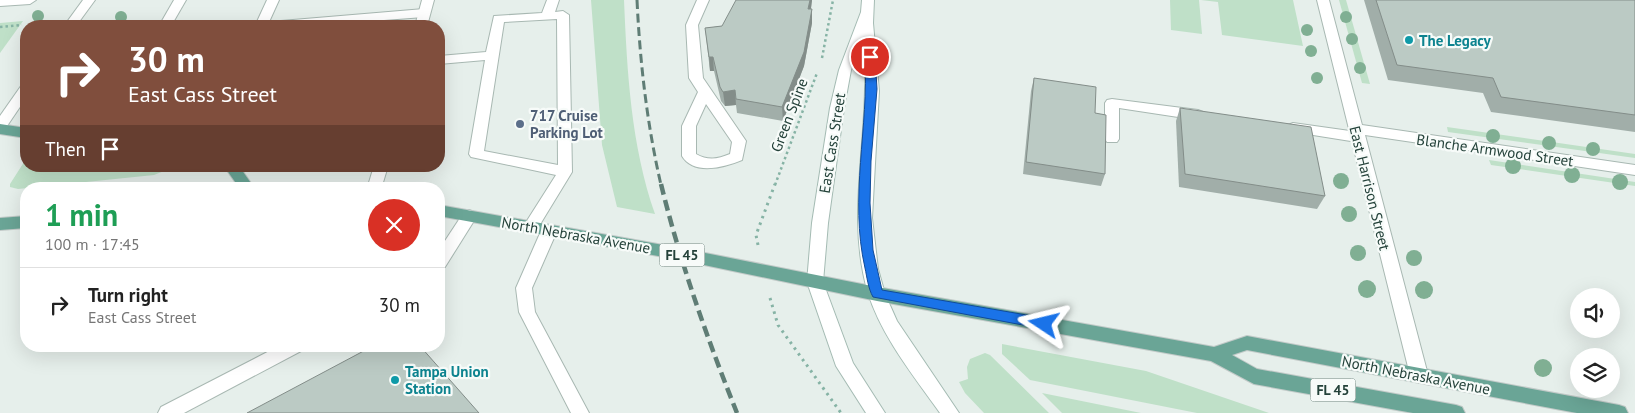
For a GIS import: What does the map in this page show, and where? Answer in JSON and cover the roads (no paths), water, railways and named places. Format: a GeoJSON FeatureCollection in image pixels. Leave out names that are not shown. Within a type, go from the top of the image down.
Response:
{"type":"FeatureCollection","features":[{"type":"Feature","properties":{"kind":"main road"},"geometry":{"type":"LineString","coordinates":[[0,2],[30,0]]}},
{"type":"Feature","properties":{"kind":"main road"},"geometry":{"type":"LineString","coordinates":[[74,20],[89,0]]}},
{"type":"Feature","properties":{"kind":"main road"},"geometry":{"type":"LineString","coordinates":[[168,20],[180,0]]}},
{"type":"Feature","properties":{"kind":"main road"},"geometry":{"type":"LineString","coordinates":[[264,20],[273,0]]}},
{"type":"Feature","properties":{"kind":"main road"},"geometry":{"type":"LineString","coordinates":[[422,20],[428,0]]}},
{"type":"Feature","properties":{"kind":"main road"},"geometry":{"type":"LineString","coordinates":[[547,16],[552,0]]}},
{"type":"Feature","properties":{"kind":"main road"},"geometry":{"type":"LineString","coordinates":[[703,0],[692,25],[696,78],[724,122],[739,141],[737,157],[720,164],[700,163],[689,156],[689,126],[704,92]]}},
{"type":"Feature","properties":{"kind":"main road","name":"East Harrison Street"},"geometry":{"type":"LineString","coordinates":[[1323,0],[1419,375]]}},
{"type":"Feature","properties":{"kind":"main road","name":"East Cass Street"},"geometry":{"type":"LineString","coordinates":[[815,282],[820,224],[837,108],[845,70],[867,5]]}},
{"type":"Feature","properties":{"kind":"main road","name":"East Cass Street"},"geometry":{"type":"LineString","coordinates":[[867,5],[872,89],[865,161],[864,203],[867,250],[877,294],[891,324],[950,413]]}},
{"type":"Feature","properties":{"kind":"main road"},"geometry":{"type":"LineString","coordinates":[[387,20],[424,13]]}},
{"type":"Feature","properties":{"kind":"main road"},"geometry":{"type":"LineString","coordinates":[[531,228],[565,172],[563,15],[498,19],[476,154],[565,172]]}},
{"type":"Feature","properties":{"kind":"main road"},"geometry":{"type":"LineString","coordinates":[[445,59],[493,54]]}},
{"type":"Feature","properties":{"kind":"main road"},"geometry":{"type":"LineString","coordinates":[[20,98],[0,127],[20,132]]}},
{"type":"Feature","properties":{"kind":"main road"},"geometry":{"type":"LineString","coordinates":[[1112,139],[1112,103],[1208,116]]}},
{"type":"Feature","properties":{"kind":"main road","name":"Blanche Armwood Street"},"geometry":{"type":"LineString","coordinates":[[1275,126],[1356,133],[1635,170]]}},
{"type":"Feature","properties":{"kind":"main road","name":"North Nebraska Avenue"},"geometry":{"type":"LineString","coordinates":[[445,211],[877,294],[1214,354],[1254,376],[1456,413]]}},
{"type":"Feature","properties":{"kind":"main road"},"geometry":{"type":"LineString","coordinates":[[445,252],[468,216]]}},
{"type":"Feature","properties":{"kind":"main road"},"geometry":{"type":"LineString","coordinates":[[0,224],[20,222]]}},
{"type":"Feature","properties":{"kind":"main road"},"geometry":{"type":"LineString","coordinates":[[549,231],[524,288],[527,312],[580,413]]}},
{"type":"Feature","properties":{"kind":"main road"},"geometry":{"type":"LineString","coordinates":[[815,282],[845,366],[876,413]]}},
{"type":"Feature","properties":{"kind":"main road","name":"North Nebraska Avenue"},"geometry":{"type":"LineString","coordinates":[[1214,354],[1247,343],[1619,413]]}},
{"type":"Feature","properties":{"kind":"main road"},"geometry":{"type":"LineString","coordinates":[[167,413],[284,352]]}},
{"type":"Feature","properties":{"kind":"railway"},"geometry":{"type":"LineString","coordinates":[[637,0],[645,93],[661,185]]}},
{"type":"Feature","properties":{"kind":"railway"},"geometry":{"type":"LineString","coordinates":[[661,184],[695,300],[737,413]]}},
{"type":"Feature","properties":{"kind":"place","name":"The Legacy"},"geometry":{"type":"Point","coordinates":[1409,40]}},
{"type":"Feature","properties":{"kind":"place","name":"717 Cruise Parking Lot"},"geometry":{"type":"Point","coordinates":[520,124]}},
{"type":"Feature","properties":{"kind":"place","name":"Tampa Union Station"},"geometry":{"type":"Point","coordinates":[395,380]}}]}
